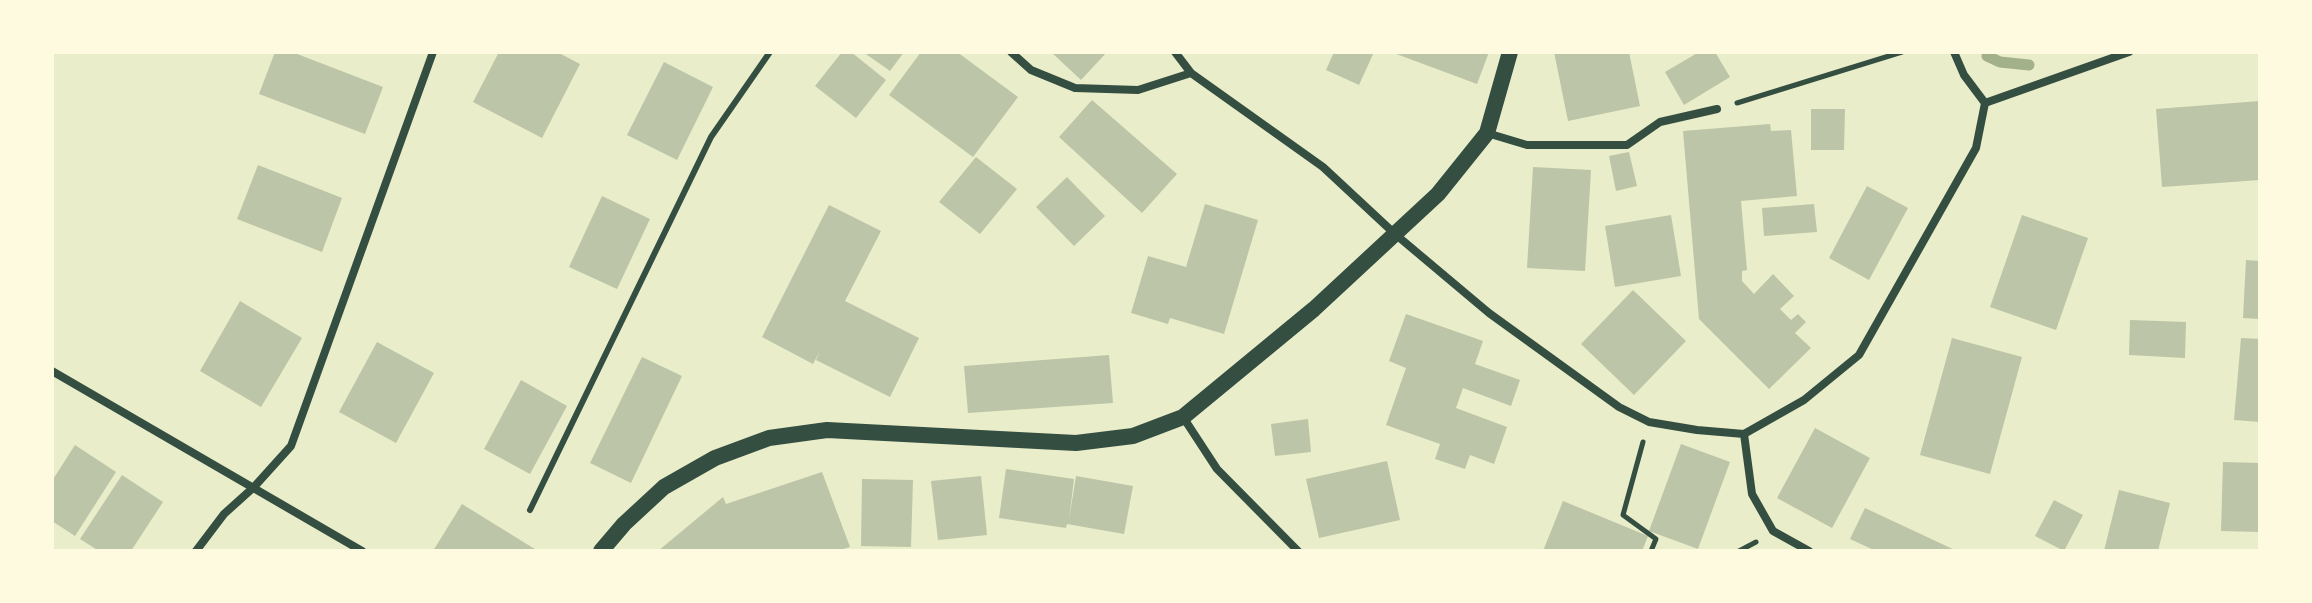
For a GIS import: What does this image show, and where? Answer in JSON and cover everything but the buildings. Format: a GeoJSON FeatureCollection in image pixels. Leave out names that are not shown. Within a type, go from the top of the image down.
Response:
{"type":"FeatureCollection","features":[{"type":"Feature","properties":{"kind":"main road"},"geometry":{"type":"LineString","coordinates":[[601,551],[624,524],[664,487],[715,458],[769,438],[827,430],[1076,443],[1133,436],[1183,417],[1314,309],[1438,194],[1487,133],[1510,52]]}},
{"type":"Feature","properties":{"kind":"street"},"geometry":{"type":"LineString","coordinates":[[196,551],[224,514],[254,487],[291,446],[433,52]]}},
{"type":"Feature","properties":{"kind":"street"},"geometry":{"type":"LineString","coordinates":[[1011,52],[1031,70],[1075,88],[1138,90],[1191,73]]}},
{"type":"Feature","properties":{"kind":"street"},"geometry":{"type":"LineString","coordinates":[[1175,52],[1191,73],[1323,167],[1395,234],[1489,313],[1619,407],[1649,422],[1744,434],[1804,400],[1859,355],[1976,148],[1985,103],[1964,75],[1954,52]]}},
{"type":"Feature","properties":{"kind":"street"},"geometry":{"type":"LineString","coordinates":[[1985,103],[2129,52]]}},
{"type":"Feature","properties":{"kind":"street"},"geometry":{"type":"LineString","coordinates":[[1487,133],[1527,145],[1627,145],[1660,122],[1717,109]]}},
{"type":"Feature","properties":{"kind":"street"},"geometry":{"type":"LineString","coordinates":[[52,371],[362,551]]}},
{"type":"Feature","properties":{"kind":"street"},"geometry":{"type":"LineString","coordinates":[[1183,417],[1217,469],[1298,551]]}},
{"type":"Feature","properties":{"kind":"street"},"geometry":{"type":"LineString","coordinates":[[1744,434],[1752,494],[1773,531],[1809,551]]}},
{"type":"Feature","properties":{"kind":"lane"},"geometry":{"type":"LineString","coordinates":[[530,510],[711,137],[770,52]]}},
{"type":"Feature","properties":{"kind":"path"},"geometry":{"type":"LineString","coordinates":[[1717,109],[1902,52]]}},
{"type":"Feature","properties":{"kind":"path"},"geometry":{"type":"LineString","coordinates":[[1649,422],[1623,515],[1656,539],[1651,551]]}},
{"type":"Feature","properties":{"kind":"waterway"},"geometry":{"type":"LineString","coordinates":[[1987,56],[2000,62],[2029,65]]}}]}
